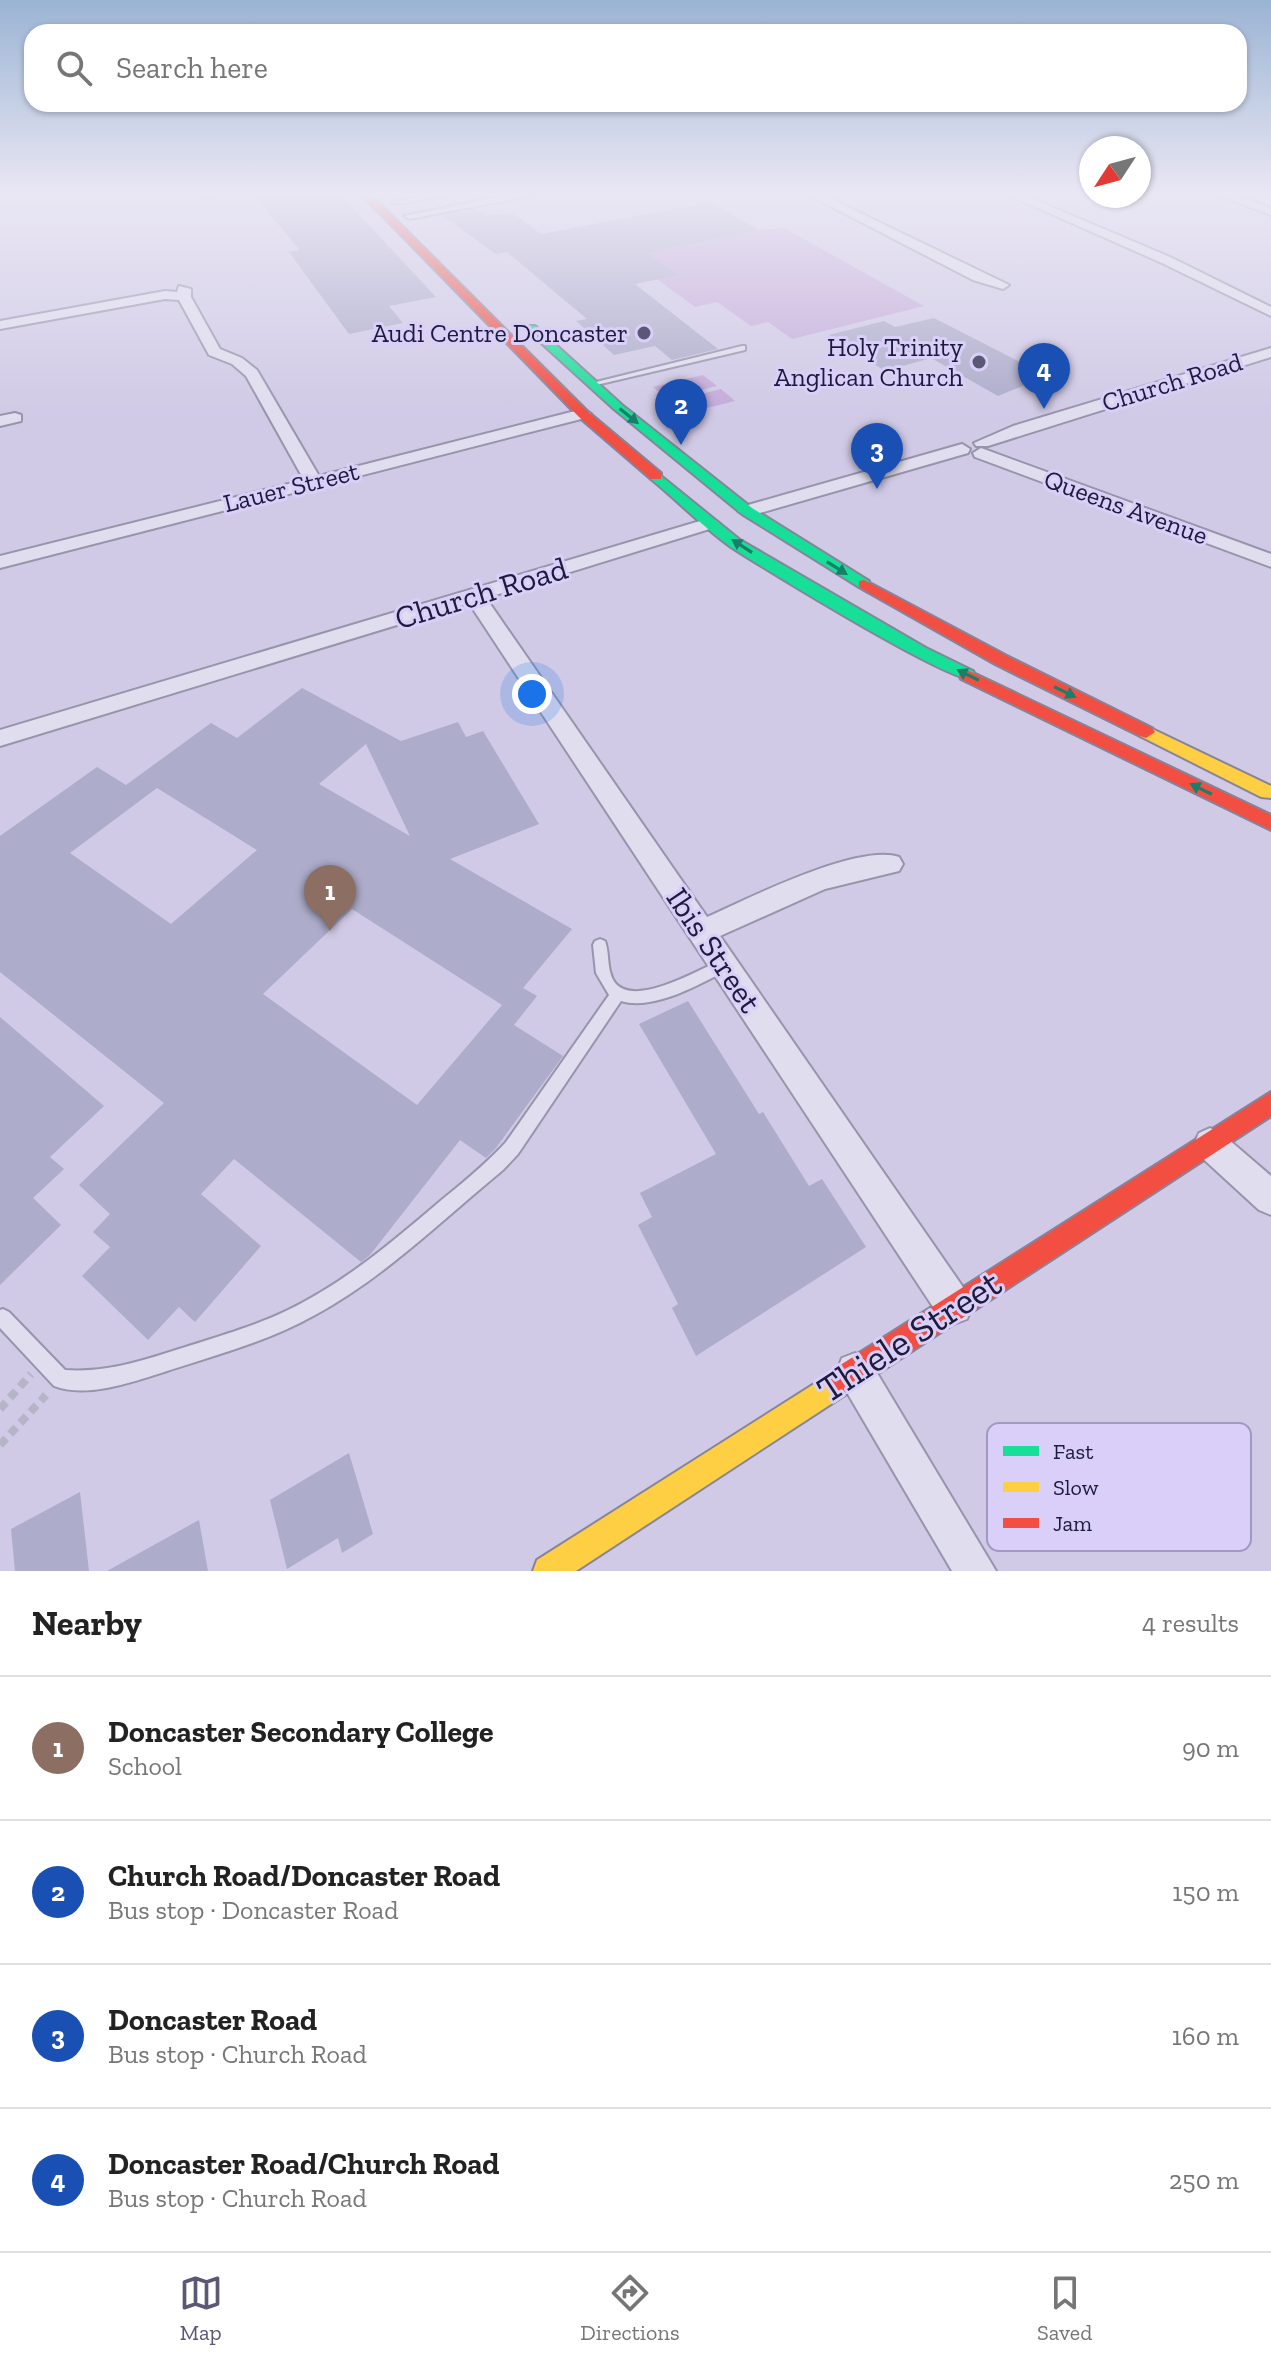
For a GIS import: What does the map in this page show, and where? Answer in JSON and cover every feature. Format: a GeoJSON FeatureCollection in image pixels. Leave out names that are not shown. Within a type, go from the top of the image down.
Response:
{"type":"FeatureCollection","features":[{"type":"Feature","properties":{"kind":"main road"},"geometry":{"type":"LineString","coordinates":[[436,266],[583,414],[735,543],[920,652],[1271,823]]}},
{"type":"Feature","properties":{"kind":"main road"},"geometry":{"type":"LineString","coordinates":[[501,333],[524,322],[592,384],[747,511],[865,585],[1001,660],[1271,794]]}},
{"type":"Feature","properties":{"kind":"main road","name":"Church Road"},"geometry":{"type":"LineString","coordinates":[[710,523],[747,511]]}},
{"type":"Feature","properties":{"kind":"main road","name":"Thiele Street"},"geometry":{"type":"LineString","coordinates":[[548,1571],[1271,1103]]}},
{"type":"Feature","properties":{"kind":"street"},"geometry":{"type":"LineString","coordinates":[[957,266],[1003,285]]}},
{"type":"Feature","properties":{"kind":"street"},"geometry":{"type":"LineString","coordinates":[[1179,266],[1271,312]]}},
{"type":"Feature","properties":{"kind":"street"},"geometry":{"type":"LineString","coordinates":[[0,325],[184,293],[214,352],[237,361],[252,373],[313,481]]}},
{"type":"Feature","properties":{"kind":"street","name":"Church Road"},"geometry":{"type":"LineString","coordinates":[[747,511],[975,449],[1267,356]]}},
{"type":"Feature","properties":{"kind":"street","name":"Lauer Street"},"geometry":{"type":"LineString","coordinates":[[0,562],[583,414]]}},
{"type":"Feature","properties":{"kind":"street","name":"Queens Avenue"},"geometry":{"type":"LineString","coordinates":[[975,449],[1271,561]]}},
{"type":"Feature","properties":{"kind":"street","name":"Church Road"},"geometry":{"type":"LineString","coordinates":[[0,738],[710,523]]}},
{"type":"Feature","properties":{"kind":"street","name":"Ibis Street"},"geometry":{"type":"LineString","coordinates":[[474,595],[954,1306]]}},
{"type":"Feature","properties":{"kind":"street"},"geometry":{"type":"LineString","coordinates":[[702,932],[821,879],[855,868],[890,864]]}},
{"type":"Feature","properties":{"kind":"street"},"geometry":{"type":"LineString","coordinates":[[1210,1144],[1271,1198]]}},
{"type":"Feature","properties":{"kind":"street"},"geometry":{"type":"LineString","coordinates":[[855,1371],[975,1571]]}},
{"type":"Feature","properties":{"kind":"lane"},"geometry":{"type":"LineString","coordinates":[[592,384],[742,348]]}},
{"type":"Feature","properties":{"kind":"lane"},"geometry":{"type":"LineString","coordinates":[[600,945],[600,969],[605,984],[617,995],[647,997],[724,965]]}},
{"type":"Feature","properties":{"kind":"lane"},"geometry":{"type":"LineString","coordinates":[[3,1318],[61,1379],[91,1382],[123,1376],[251,1336],[311,1308],[365,1272],[497,1164],[512,1148],[617,995]]}},
{"type":"Feature","properties":{"kind":"path"},"geometry":{"type":"LineString","coordinates":[[0,1409],[43,1361]]}},
{"type":"Feature","properties":{"kind":"path"},"geometry":{"type":"LineString","coordinates":[[0,1445],[61,1379]]}},
{"type":"Feature","properties":{"kind":"shaded area"},"geometry":{"type":"Polygon","coordinates":[[[665,266],[853,266],[924,306],[792,339],[768,322],[751,326],[717,302],[695,307],[657,279],[677,275],[665,266]]]}},
{"type":"Feature","properties":{"kind":"shaded area"},"geometry":{"type":"Polygon","coordinates":[[[703,375],[717,386],[666,398],[653,387],[703,375]]]}},
{"type":"Feature","properties":{"kind":"shaded area"},"geometry":{"type":"Polygon","coordinates":[[[721,389],[735,401],[683,414],[670,402],[721,389]]]}},
{"type":"Feature","properties":{"kind":"building"},"geometry":{"type":"Polygon","coordinates":[[[299,266],[407,266],[436,297],[389,306],[403,323],[349,334],[299,266]]]}},
{"type":"Feature","properties":{"kind":"building"},"geometry":{"type":"Polygon","coordinates":[[[524,266],[666,266],[678,275],[635,284],[718,349],[672,360],[655,346],[614,355],[576,321],[587,319],[524,266]]]}},
{"type":"Feature","properties":{"kind":"building"},"geometry":{"type":"Polygon","coordinates":[[[934,318],[1047,376],[998,396],[931,358],[885,371],[829,335],[884,321],[895,327],[934,318]]]}},
{"type":"Feature","properties":{"kind":"building"},"geometry":{"type":"Polygon","coordinates":[[[302,688],[401,741],[458,722],[466,737],[483,731],[539,824],[450,859],[572,929],[523,988],[537,996],[514,1025],[563,1056],[496,1148],[486,1158],[460,1140],[370,1255],[361,1262],[234,1159],[201,1194],[261,1246],[195,1322],[179,1307],[148,1340],[82,1276],[110,1247],[93,1232],[110,1214],[79,1185],[164,1103],[0,972],[0,836],[97,767],[126,785],[211,723],[237,738],[302,688]],[[366,744],[319,784],[410,836],[366,744]],[[157,788],[70,853],[171,924],[257,850],[157,788]],[[352,909],[263,994],[417,1105],[502,1005],[352,909]]]}},
{"type":"Feature","properties":{"kind":"building"},"geometry":{"type":"Polygon","coordinates":[[[688,1001],[759,1114],[763,1112],[809,1186],[822,1179],[866,1247],[696,1356],[672,1308],[678,1304],[638,1225],[652,1217],[640,1193],[716,1154],[639,1024],[688,1001]]]}},
{"type":"Feature","properties":{"kind":"building"},"geometry":{"type":"Polygon","coordinates":[[[0,1017],[104,1106],[50,1157],[64,1169],[33,1198],[61,1225],[0,1285],[0,1017]]]}},
{"type":"Feature","properties":{"kind":"building"},"geometry":{"type":"Polygon","coordinates":[[[349,1453],[373,1534],[342,1553],[338,1538],[287,1569],[270,1500],[349,1453]]]}},
{"type":"Feature","properties":{"kind":"building"},"geometry":{"type":"Polygon","coordinates":[[[80,1492],[89,1571],[15,1571],[11,1529],[80,1492]]]}},
{"type":"Feature","properties":{"kind":"building"},"geometry":{"type":"Polygon","coordinates":[[[199,1520],[208,1571],[107,1571],[199,1520]]]}},
{"type":"Feature","properties":{"kind":"traffic: fast"},"geometry":{"type":"LineString","coordinates":[[531,328],[618,407],[747,511],[864,584]]}},
{"type":"Feature","properties":{"kind":"traffic: fast"},"geometry":{"type":"LineString","coordinates":[[656,476],[735,543],[920,652],[967,675]]}},
{"type":"Feature","properties":{"kind":"traffic: slow"},"geometry":{"type":"LineString","coordinates":[[1146,732],[1267,792]]}},
{"type":"Feature","properties":{"kind":"traffic: slow"},"geometry":{"type":"LineString","coordinates":[[548,1571],[844,1379]]}},
{"type":"Feature","properties":{"kind":"traffic: jam"},"geometry":{"type":"LineString","coordinates":[[437,266],[583,414],[656,476]]}},
{"type":"Feature","properties":{"kind":"traffic: jam"},"geometry":{"type":"LineString","coordinates":[[864,584],[1001,660],[1146,732]]}},
{"type":"Feature","properties":{"kind":"traffic: jam"},"geometry":{"type":"LineString","coordinates":[[967,675],[1271,823]]}},
{"type":"Feature","properties":{"kind":"traffic: jam"},"geometry":{"type":"LineString","coordinates":[[844,1379],[1271,1103]]}},
{"type":"Feature","properties":{"kind":"place","name":"Audi Centre Doncaster"},"geometry":{"type":"Point","coordinates":[644,333]}},
{"type":"Feature","properties":{"kind":"place","name":"Holy Trinity Anglican Church"},"geometry":{"type":"Point","coordinates":[979,362]}},
{"type":"Feature","properties":{"kind":"place","name":"Doncaster Road/Church Road"},"geometry":{"type":"Point","coordinates":[1044,409]}},
{"type":"Feature","properties":{"kind":"place","name":"Church Road/Doncaster Road"},"geometry":{"type":"Point","coordinates":[681,445]}},
{"type":"Feature","properties":{"kind":"place","name":"Doncaster Road"},"geometry":{"type":"Point","coordinates":[877,489]}},
{"type":"Feature","properties":{"kind":"place","name":"Doncaster Secondary College"},"geometry":{"type":"Point","coordinates":[330,931]}}]}
